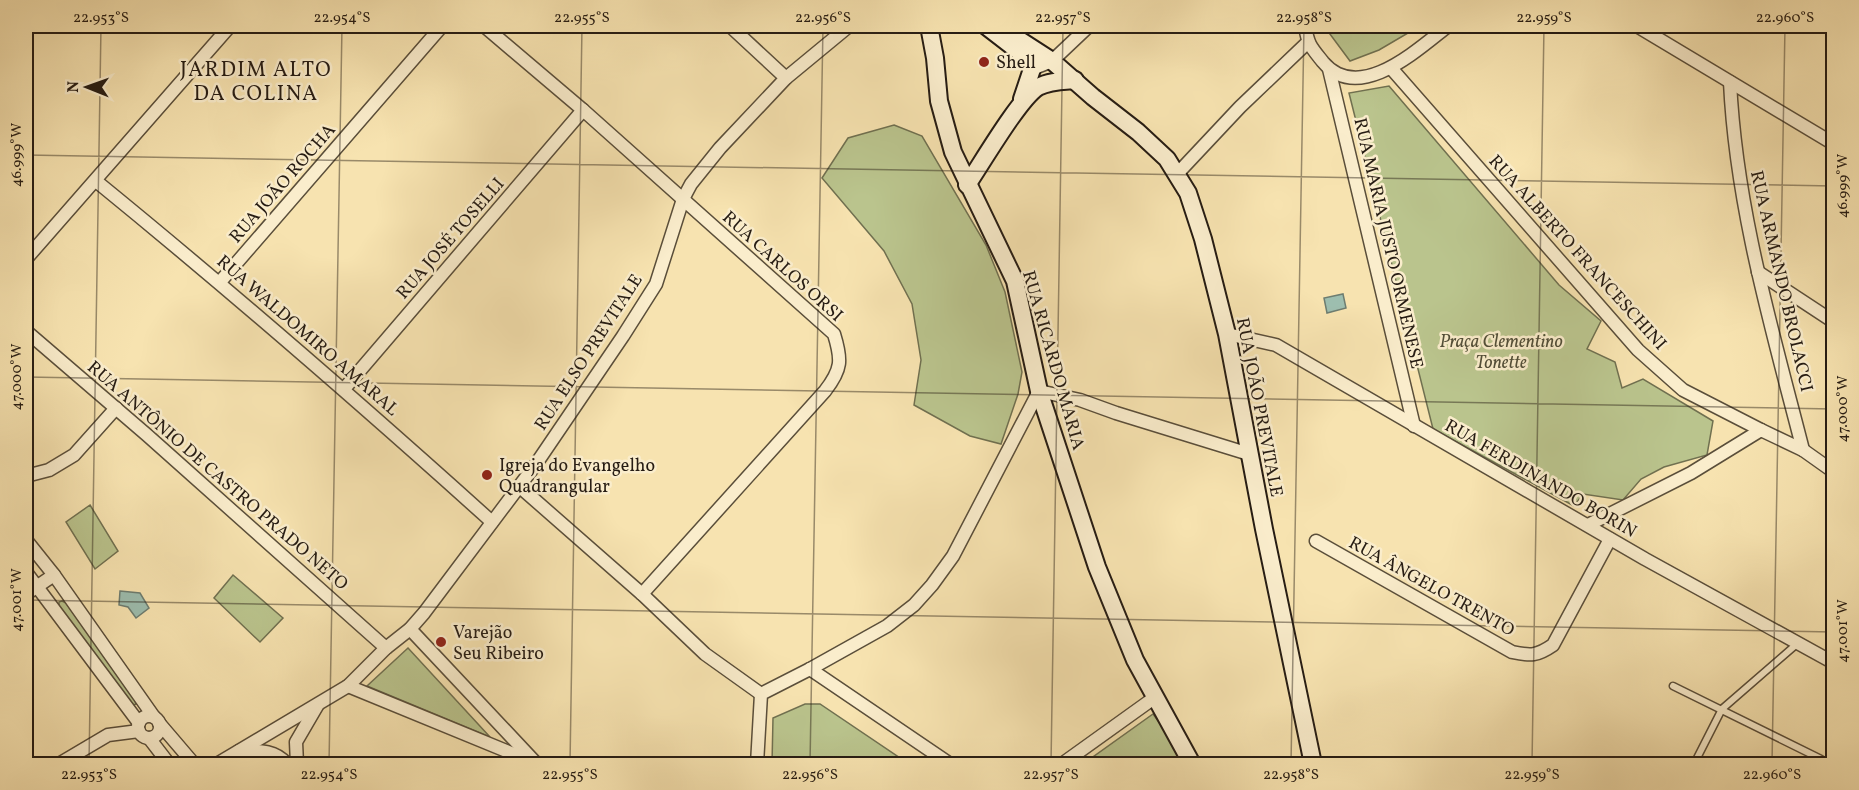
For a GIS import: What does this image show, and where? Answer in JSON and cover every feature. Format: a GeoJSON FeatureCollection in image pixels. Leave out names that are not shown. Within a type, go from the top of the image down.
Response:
{"type":"FeatureCollection","features":[{"type":"Feature","properties":{"kind":"main road","name":"RUA RICARDO MARIA"},"geometry":{"type":"LineString","coordinates":[[929,26],[939,101],[952,152],[1015,281],[1039,391],[1097,567],[1135,660],[1192,765]]}},
{"type":"Feature","properties":{"kind":"main road"},"geometry":{"type":"LineString","coordinates":[[986,26],[1029,58],[1032,69],[1020,105]]}},
{"type":"Feature","properties":{"kind":"main road"},"geometry":{"type":"LineString","coordinates":[[998,26],[1052,61]]}},
{"type":"Feature","properties":{"kind":"main road","name":"RUA JOÃO PREVITALE"},"geometry":{"type":"LineString","coordinates":[[1052,61],[1167,159],[1178,173],[1188,193],[1203,239],[1227,334],[1249,454],[1313,765]]}},
{"type":"Feature","properties":{"kind":"main road"},"geometry":{"type":"LineString","coordinates":[[967,185],[1020,105],[1037,87],[1048,83],[1075,80]]}},
{"type":"Feature","properties":{"kind":"street"},"geometry":{"type":"LineString","coordinates":[[26,259],[96,181],[167,95],[230,26]]}},
{"type":"Feature","properties":{"kind":"street","name":"RUA JOÃO ROCHA"},"geometry":{"type":"LineString","coordinates":[[220,282],[442,26]]}},
{"type":"Feature","properties":{"kind":"street","name":"RUA CARLOS ORSI"},"geometry":{"type":"LineString","coordinates":[[484,26],[583,110],[834,334],[841,356],[837,376],[825,391],[642,594]]}},
{"type":"Feature","properties":{"kind":"street"},"geometry":{"type":"LineString","coordinates":[[730,26],[786,78]]}},
{"type":"Feature","properties":{"kind":"street","name":"RUA ELSO PREVITALE"},"geometry":{"type":"LineString","coordinates":[[217,765],[348,686],[386,648],[410,629],[424,613],[520,487],[656,284],[683,199],[691,184],[720,148],[786,78],[849,26]]}},
{"type":"Feature","properties":{"kind":"street"},"geometry":{"type":"LineString","coordinates":[[1032,69],[1052,61],[1089,26]]}},
{"type":"Feature","properties":{"kind":"street"},"geometry":{"type":"LineString","coordinates":[[1305,26],[1308,43],[1329,69],[1355,77],[1366,77],[1391,68],[1448,26]]}},
{"type":"Feature","properties":{"kind":"street"},"geometry":{"type":"LineString","coordinates":[[1637,26],[1833,144]]}},
{"type":"Feature","properties":{"kind":"street"},"geometry":{"type":"LineString","coordinates":[[1178,173],[1257,90],[1308,43]]}},
{"type":"Feature","properties":{"kind":"street","name":"RUA ALBERTO FRANCESCHINI"},"geometry":{"type":"LineString","coordinates":[[1391,68],[1638,350],[1683,390],[1803,450],[1833,472]]}},
{"type":"Feature","properties":{"kind":"street","name":"RUA MARIA JUSTO ORMENESE"},"geometry":{"type":"LineString","coordinates":[[1329,69],[1414,426]]}},
{"type":"Feature","properties":{"kind":"street","name":"RUA ARMANDO BROLACCI"},"geometry":{"type":"LineString","coordinates":[[1730,82],[1739,176],[1758,272],[1803,450]]}},
{"type":"Feature","properties":{"kind":"street","name":"RUA JOSÉ TOSELLI"},"geometry":{"type":"LineString","coordinates":[[344,389],[583,110]]}},
{"type":"Feature","properties":{"kind":"street","name":"RUA WALDOMIRO AMARAL"},"geometry":{"type":"LineString","coordinates":[[96,181],[220,282],[344,389],[492,522]]}},
{"type":"Feature","properties":{"kind":"street"},"geometry":{"type":"LineString","coordinates":[[1758,272],[1833,322]]}},
{"type":"Feature","properties":{"kind":"street","name":"RUA ANTÔNIO DE CASTRO PRADO NETO"},"geometry":{"type":"LineString","coordinates":[[26,331],[386,648]]}},
{"type":"Feature","properties":{"kind":"street","name":"RUA FERDINANDO BORIN"},"geometry":{"type":"LineString","coordinates":[[1227,334],[1276,345],[1610,539],[1833,663]]}},
{"type":"Feature","properties":{"kind":"street"},"geometry":{"type":"LineString","coordinates":[[761,693],[810,669],[887,626],[914,605],[933,585],[953,556],[1039,391],[1080,400],[1249,454]]}},
{"type":"Feature","properties":{"kind":"street"},"geometry":{"type":"LineString","coordinates":[[26,476],[49,470],[74,455],[116,408]]}},
{"type":"Feature","properties":{"kind":"street"},"geometry":{"type":"LineString","coordinates":[[1588,525],[1690,473],[1761,430]]}},
{"type":"Feature","properties":{"kind":"street"},"geometry":{"type":"LineString","coordinates":[[520,487],[642,594],[705,654],[761,693]]}},
{"type":"Feature","properties":{"kind":"street","name":"RUA ÂNGELO TRENTO"},"geometry":{"type":"LineString","coordinates":[[1316,541],[1512,652],[1527,656],[1540,654],[1553,645],[1610,539]]}},
{"type":"Feature","properties":{"kind":"street"},"geometry":{"type":"LineString","coordinates":[[26,540],[54,575],[157,720],[194,765]]}},
{"type":"Feature","properties":{"kind":"street"},"geometry":{"type":"LineString","coordinates":[[26,572],[31,591],[169,765]]}},
{"type":"Feature","properties":{"kind":"street"},"geometry":{"type":"LineString","coordinates":[[31,591],[54,575]]}},
{"type":"Feature","properties":{"kind":"street"},"geometry":{"type":"LineString","coordinates":[[410,629],[537,764]]}},
{"type":"Feature","properties":{"kind":"street"},"geometry":{"type":"LineString","coordinates":[[810,669],[950,765]]}},
{"type":"Feature","properties":{"kind":"street"},"geometry":{"type":"LineString","coordinates":[[348,686],[537,764]]}},
{"type":"Feature","properties":{"kind":"street"},"geometry":{"type":"LineString","coordinates":[[757,765],[761,693]]}},
{"type":"Feature","properties":{"kind":"street"},"geometry":{"type":"LineString","coordinates":[[1062,765],[1154,698]]}},
{"type":"Feature","properties":{"kind":"street"},"geometry":{"type":"LineString","coordinates":[[297,765],[296,742],[318,705]]}},
{"type":"Feature","properties":{"kind":"street"},"geometry":{"type":"LineString","coordinates":[[142,731],[147,716],[157,720]]}},
{"type":"Feature","properties":{"kind":"street"},"geometry":{"type":"LineString","coordinates":[[59,765],[108,735],[142,731],[158,733],[157,720]]}},
{"type":"Feature","properties":{"kind":"street"},"geometry":{"type":"LineString","coordinates":[[231,765],[238,751],[269,752],[278,755],[287,765]]}},
{"type":"Feature","properties":{"kind":"lane"},"geometry":{"type":"LineString","coordinates":[[1694,765],[1722,709],[1798,644]]}},
{"type":"Feature","properties":{"kind":"lane"},"geometry":{"type":"LineString","coordinates":[[1673,686],[1821,759]]}},
{"type":"Feature","properties":{"kind":"green space"},"geometry":{"type":"Polygon","coordinates":[[[1324,26],[1420,26],[1379,50],[1350,61],[1324,26]]]}},
{"type":"Feature","properties":{"kind":"green space","name":"Praça Clementino Tonette"},"geometry":{"type":"Polygon","coordinates":[[[1389,86],[1559,285],[1601,321],[1587,349],[1615,362],[1622,388],[1643,379],[1713,421],[1707,455],[1664,467],[1641,479],[1623,500],[1583,494],[1574,506],[1433,429],[1349,93],[1389,86]]]}},
{"type":"Feature","properties":{"kind":"green space"},"geometry":{"type":"Polygon","coordinates":[[[894,125],[922,136],[986,245],[1005,292],[1022,372],[1018,394],[1001,444],[970,436],[914,405],[921,360],[912,304],[884,251],[822,178],[848,138],[894,125]]]}},
{"type":"Feature","properties":{"kind":"green space"},"geometry":{"type":"Polygon","coordinates":[[[90,505],[118,551],[95,569],[66,522],[90,505]]]}},
{"type":"Feature","properties":{"kind":"green space"},"geometry":{"type":"Polygon","coordinates":[[[233,575],[283,618],[260,642],[214,598],[233,575]]]}},
{"type":"Feature","properties":{"kind":"green space"},"geometry":{"type":"Polygon","coordinates":[[[59,602],[66,603],[134,697],[136,704],[131,706],[59,606],[59,602]]]}},
{"type":"Feature","properties":{"kind":"green space"},"geometry":{"type":"Polygon","coordinates":[[[408,648],[490,737],[367,686],[408,648]]]}},
{"type":"Feature","properties":{"kind":"green space"},"geometry":{"type":"Polygon","coordinates":[[[805,704],[820,704],[909,764],[772,764],[773,718],[805,704]]]}},
{"type":"Feature","properties":{"kind":"green space"},"geometry":{"type":"Polygon","coordinates":[[[1153,714],[1190,764],[1083,764],[1153,714]]]}},
{"type":"Feature","properties":{"kind":"shaded area"},"geometry":{"type":"Polygon","coordinates":[[[1343,294],[1346,308],[1327,313],[1324,298],[1343,294]]]}},
{"type":"Feature","properties":{"kind":"shaded area"},"geometry":{"type":"Polygon","coordinates":[[[120,591],[140,593],[149,608],[136,618],[128,607],[119,605],[120,591]]]}},
{"type":"Feature","properties":{"kind":"place","name":"Shell"},"geometry":{"type":"Point","coordinates":[984,62]}},
{"type":"Feature","properties":{"kind":"place","name":"Igreja do Evangelho Quadrangular"},"geometry":{"type":"Point","coordinates":[487,475]}},
{"type":"Feature","properties":{"kind":"place","name":"Varejão Seu Ribeiro"},"geometry":{"type":"Point","coordinates":[441,642]}},
{"type":"Feature","properties":{"kind":"district","name":"JARDIM ALTO DA COLINA"},"geometry":{"type":"Point","coordinates":[256,81]}}]}
